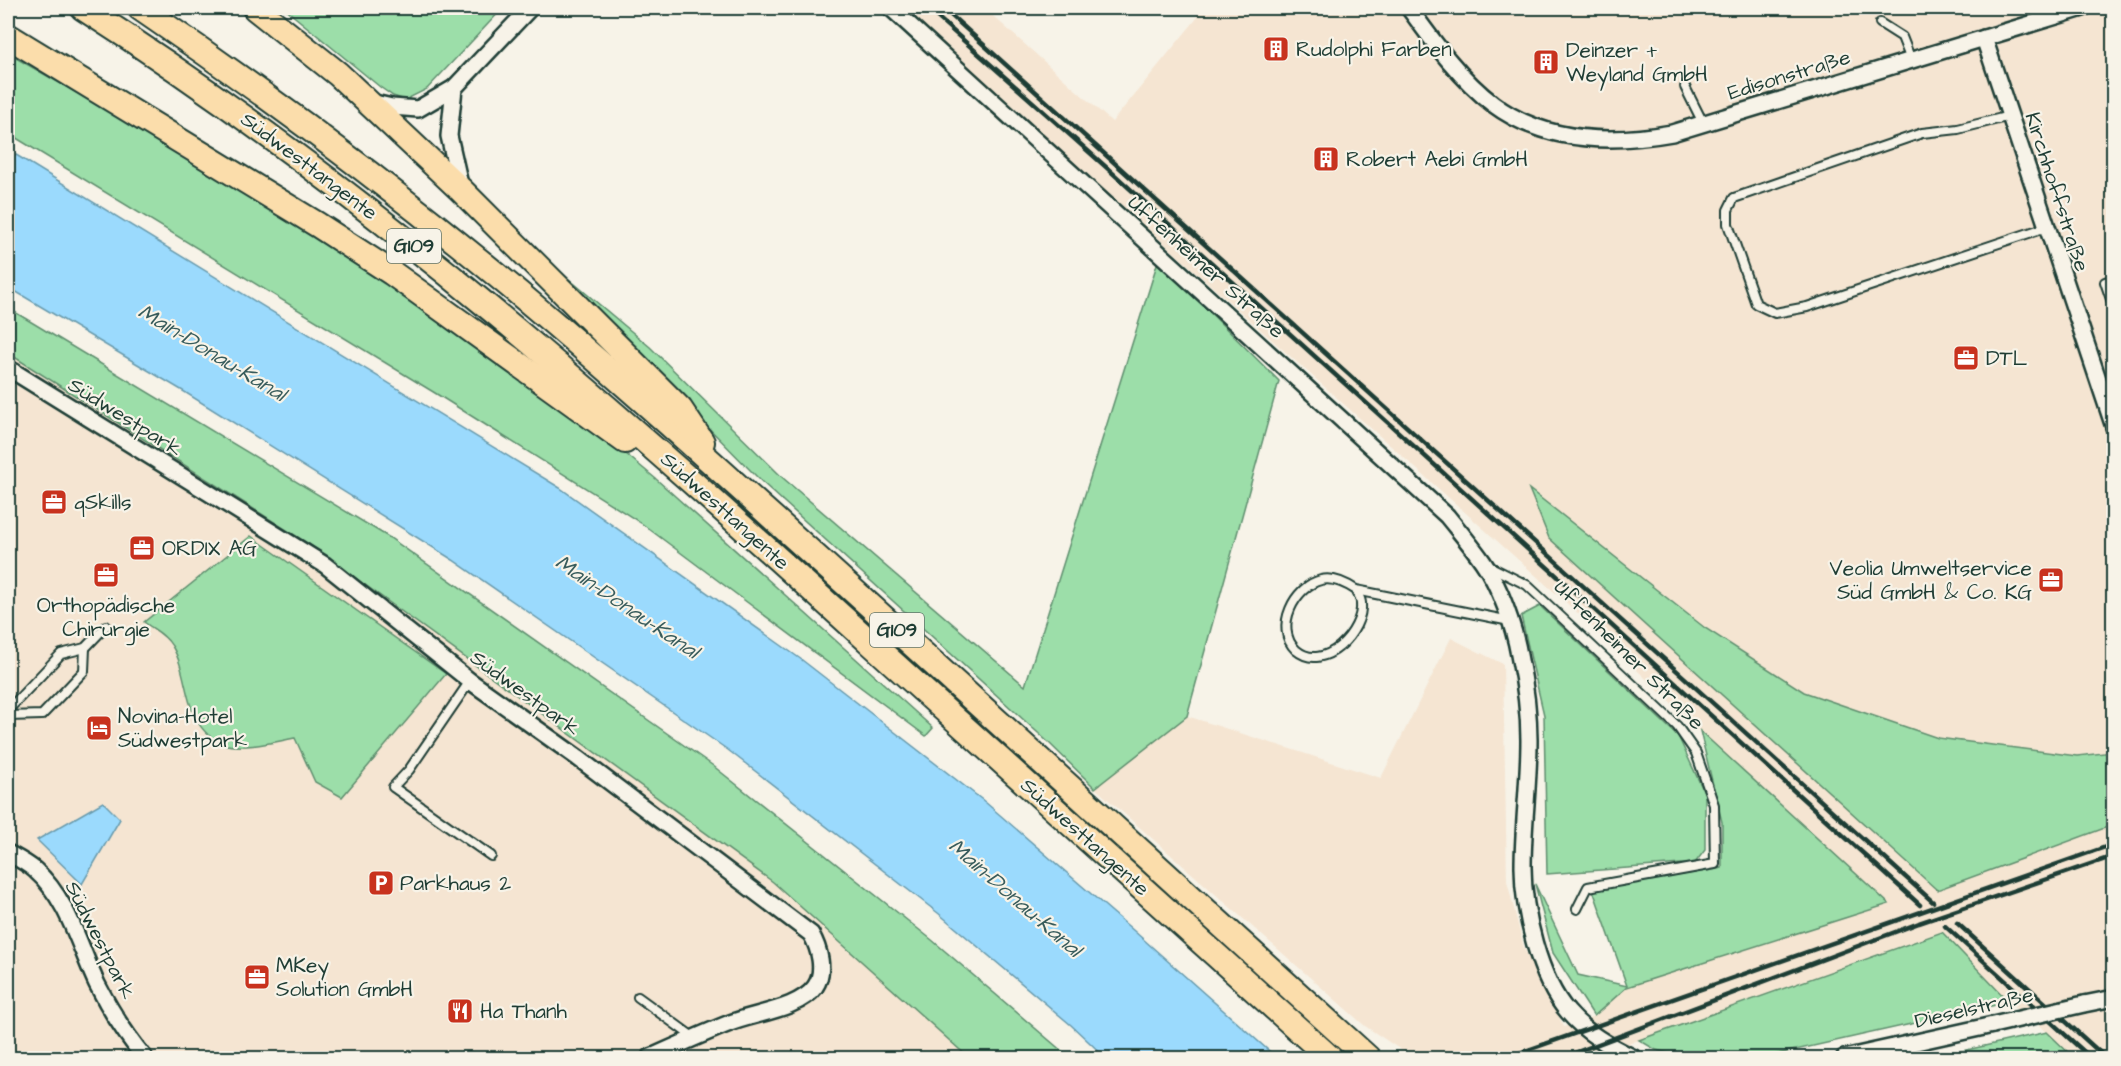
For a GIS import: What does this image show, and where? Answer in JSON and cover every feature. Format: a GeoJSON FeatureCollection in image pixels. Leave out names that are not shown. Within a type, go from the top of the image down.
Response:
{"type":"FeatureCollection","features":[{"type":"Feature","properties":{"kind":"highway","name":"Südwesttangente"},"geometry":{"type":"LineString","coordinates":[[83,8],[233,108],[341,189],[509,324],[725,510],[1330,1059]]}},
{"type":"Feature","properties":{"kind":"highway","name":"Südwesttangente"},"geometry":{"type":"LineString","coordinates":[[140,8],[277,103],[415,209],[527,301],[717,466],[1368,1059]]}},
{"type":"Feature","properties":{"kind":"highway"},"geometry":{"type":"LineString","coordinates":[[255,8],[338,74],[461,190],[680,409],[717,466]]}},
{"type":"Feature","properties":{"kind":"highway"},"geometry":{"type":"LineString","coordinates":[[8,36],[383,267],[725,510]]}},
{"type":"Feature","properties":{"kind":"street"},"geometry":{"type":"LineString","coordinates":[[367,101],[392,107],[418,109],[454,88],[530,8]]}},
{"type":"Feature","properties":{"kind":"street","name":"Uffenheimer Straße"},"geometry":{"type":"LineString","coordinates":[[891,8],[1447,516],[1485,564],[1510,621],[1519,652],[1526,696],[1529,739],[1523,869],[1530,927],[1549,982],[1567,1011],[1606,1045],[1634,1059]]}},
{"type":"Feature","properties":{"kind":"street","name":"Edisonstraße"},"geometry":{"type":"LineString","coordinates":[[1408,8],[1438,48],[1478,91],[1511,116],[1547,132],[1580,138],[1637,139],[1672,133],[2084,8]]}},
{"type":"Feature","properties":{"kind":"street","name":"Kirchhoffstraße"},"geometry":{"type":"LineString","coordinates":[[1984,38],[2114,427]]}},
{"type":"Feature","properties":{"kind":"street"},"geometry":{"type":"LineString","coordinates":[[454,88],[449,136],[461,190]]}},
{"type":"Feature","properties":{"kind":"street","name":"Südwestpark"},"geometry":{"type":"LineString","coordinates":[[8,368],[326,565],[470,681],[578,758],[811,933],[819,948],[820,971],[816,986],[804,996],[784,1007],[744,1017],[693,1037],[649,1059]]}},
{"type":"Feature","properties":{"kind":"street","name":"Südwestpark"},"geometry":{"type":"LineString","coordinates":[[8,853],[35,869],[49,884],[77,935],[96,982],[144,1059]]}},
{"type":"Feature","properties":{"kind":"street","name":"Dieselstraße"},"geometry":{"type":"LineString","coordinates":[[1844,1059],[2114,998]]}},
{"type":"Feature","properties":{"kind":"lane"},"geometry":{"type":"LineString","coordinates":[[1880,23],[1902,37],[1911,60]]}},
{"type":"Feature","properties":{"kind":"lane"},"geometry":{"type":"LineString","coordinates":[[1685,87],[1702,123]]}},
{"type":"Feature","properties":{"kind":"lane"},"geometry":{"type":"LineString","coordinates":[[2010,116],[1958,129],[1922,133],[1734,198],[1728,210],[1728,224],[1756,304],[1775,313],[1807,307],[2047,227]]}},
{"type":"Feature","properties":{"kind":"lane"},"geometry":{"type":"LineString","coordinates":[[2114,279],[2105,282],[2114,309]]}},
{"type":"Feature","properties":{"kind":"lane","name":"Uffenheimer Straße"},"geometry":{"type":"LineString","coordinates":[[1485,564],[1527,585],[1677,726],[1696,753],[1714,805],[1715,864],[1588,887],[1577,909]]}},
{"type":"Feature","properties":{"kind":"lane"},"geometry":{"type":"LineString","coordinates":[[1356,590],[1361,602],[1360,619],[1340,647],[1324,656],[1308,656],[1296,649],[1287,635],[1286,621],[1298,595],[1311,584],[1323,579],[1347,584],[1356,590],[1510,621]]}},
{"type":"Feature","properties":{"kind":"lane"},"geometry":{"type":"LineString","coordinates":[[8,710],[61,654],[85,648],[106,626]]}},
{"type":"Feature","properties":{"kind":"lane"},"geometry":{"type":"LineString","coordinates":[[8,716],[42,715],[84,671],[85,648]]}},
{"type":"Feature","properties":{"kind":"lane"},"geometry":{"type":"LineString","coordinates":[[470,681],[409,770],[391,789],[491,856]]}},
{"type":"Feature","properties":{"kind":"lane"},"geometry":{"type":"LineString","coordinates":[[638,997],[693,1037]]}},
{"type":"Feature","properties":{"kind":"shaded area"},"geometry":{"type":"Polygon","coordinates":[[[900,8],[984,8],[1112,122],[1198,17],[1194,8],[2113,8],[2113,752],[2077,756],[1938,738],[1804,692],[1705,628],[1937,890],[2113,825],[2113,1058],[2074,1058],[2047,1032],[2009,1002],[1639,1040],[1591,1058],[1413,1058],[1365,1026],[1095,788],[1187,716],[1381,778],[1451,638],[1503,664],[1507,881],[1524,948],[1564,1027],[1594,1016],[1627,987],[1889,904],[1700,731],[1579,614],[900,8]]]}},
{"type":"Feature","properties":{"kind":"shaded area"},"geometry":{"type":"Polygon","coordinates":[[[8,353],[309,544],[773,882],[969,1058],[8,1058],[8,353]]]}},
{"type":"Feature","properties":{"kind":"green space"},"geometry":{"type":"Polygon","coordinates":[[[284,8],[503,8],[427,89],[405,100],[393,96],[380,87],[284,8]]]}},
{"type":"Feature","properties":{"kind":"green space"},"geometry":{"type":"Polygon","coordinates":[[[16,58],[152,136],[446,317],[596,429],[656,479],[933,728],[926,736],[641,523],[435,393],[8,133],[8,64],[16,58]]]}},
{"type":"Feature","properties":{"kind":"green space"},"geometry":{"type":"Polygon","coordinates":[[[526,243],[650,347],[783,478],[1025,686],[1158,261],[1279,381],[1187,716],[1095,788],[1048,742],[762,482],[526,243]]]}},
{"type":"Feature","properties":{"kind":"green space"},"geometry":{"type":"Polygon","coordinates":[[[8,308],[390,538],[712,765],[932,940],[1070,1058],[969,1058],[773,882],[309,544],[8,353],[8,308]]]}},
{"type":"Feature","properties":{"kind":"green space"},"geometry":{"type":"Polygon","coordinates":[[[1529,489],[1705,628],[1804,692],[1938,738],[2077,756],[2113,752],[2113,825],[1937,890],[1549,538],[1529,489]]]}},
{"type":"Feature","properties":{"kind":"green space"},"geometry":{"type":"Polygon","coordinates":[[[251,536],[446,674],[342,797],[315,782],[295,738],[259,745],[231,746],[222,744],[211,737],[195,718],[172,646],[163,635],[144,622],[251,536]]]}},
{"type":"Feature","properties":{"kind":"green space"},"geometry":{"type":"Polygon","coordinates":[[[1540,606],[1678,736],[1705,794],[1705,850],[1695,863],[1547,874],[1544,715],[1521,616],[1540,606]]]}},
{"type":"Feature","properties":{"kind":"green space"},"geometry":{"type":"Polygon","coordinates":[[[1700,731],[1889,904],[1627,987],[1594,1016],[1553,953],[1535,884],[1578,975],[1627,986],[1593,890],[1722,868],[1722,822],[1700,731]]]}},
{"type":"Feature","properties":{"kind":"green space"},"geometry":{"type":"Polygon","coordinates":[[[1942,932],[2009,1002],[1760,1058],[1685,1057],[1656,1050],[1639,1040],[1942,932]]]}},
{"type":"Feature","properties":{"kind":"green space"},"geometry":{"type":"Polygon","coordinates":[[[2047,1032],[2074,1058],[1931,1058],[2047,1032]]]}},
{"type":"Feature","properties":{"kind":"water","name":"Main-Donau-Kanal"},"geometry":{"type":"Polygon","coordinates":[[[8,150],[560,488],[802,660],[985,802],[1277,1058],[1106,1058],[1071,1025],[938,913],[728,750],[453,560],[183,391],[8,287],[8,150]]]}},
{"type":"Feature","properties":{"kind":"water"},"geometry":{"type":"Polygon","coordinates":[[[103,802],[120,819],[82,884],[37,840],[103,802]]]}},
{"type":"Feature","properties":{"kind":"railway"},"geometry":{"type":"LineString","coordinates":[[927,8],[1106,167],[1920,905]]}},
{"type":"Feature","properties":{"kind":"railway"},"geometry":{"type":"LineString","coordinates":[[943,8],[1933,902]]}},
{"type":"Feature","properties":{"kind":"railway"},"geometry":{"type":"LineString","coordinates":[[1505,1058],[2114,844]]}},
{"type":"Feature","properties":{"kind":"railway"},"geometry":{"type":"LineString","coordinates":[[1561,1058],[1919,923],[2114,856]]}},
{"type":"Feature","properties":{"kind":"railway"},"geometry":{"type":"LineString","coordinates":[[1957,923],[2106,1058]]}},
{"type":"Feature","properties":{"kind":"railway"},"geometry":{"type":"LineString","coordinates":[[1945,926],[2091,1058]]}},
{"type":"Feature","properties":{"kind":"place","name":"Rudolphi Farben"},"geometry":{"type":"Point","coordinates":[1276,49]}},
{"type":"Feature","properties":{"kind":"place","name":"Deinzer + Weyland GmbH"},"geometry":{"type":"Point","coordinates":[1546,62]}},
{"type":"Feature","properties":{"kind":"place","name":"Robert Aebi GmbH"},"geometry":{"type":"Point","coordinates":[1326,159]}},
{"type":"Feature","properties":{"kind":"place","name":"DTL"},"geometry":{"type":"Point","coordinates":[1966,358]}},
{"type":"Feature","properties":{"kind":"place","name":"qSkills"},"geometry":{"type":"Point","coordinates":[54,502]}},
{"type":"Feature","properties":{"kind":"place","name":"ORDIX AG"},"geometry":{"type":"Point","coordinates":[142,548]}},
{"type":"Feature","properties":{"kind":"place","name":"Orthopädische Chirurgie"},"geometry":{"type":"Point","coordinates":[106,575]}},
{"type":"Feature","properties":{"kind":"place","name":"Veolia Umweltservice Süd GmbH & Co. KG"},"geometry":{"type":"Point","coordinates":[2051,580]}},
{"type":"Feature","properties":{"kind":"place","name":"Novina-Hotel Südwestpark"},"geometry":{"type":"Point","coordinates":[99,728]}},
{"type":"Feature","properties":{"kind":"place","name":"Parkhaus 2"},"geometry":{"type":"Point","coordinates":[381,883]}},
{"type":"Feature","properties":{"kind":"place","name":"MKey Solution GmbH"},"geometry":{"type":"Point","coordinates":[257,977]}},
{"type":"Feature","properties":{"kind":"place","name":"Ha Thanh"},"geometry":{"type":"Point","coordinates":[460,1011]}}]}
